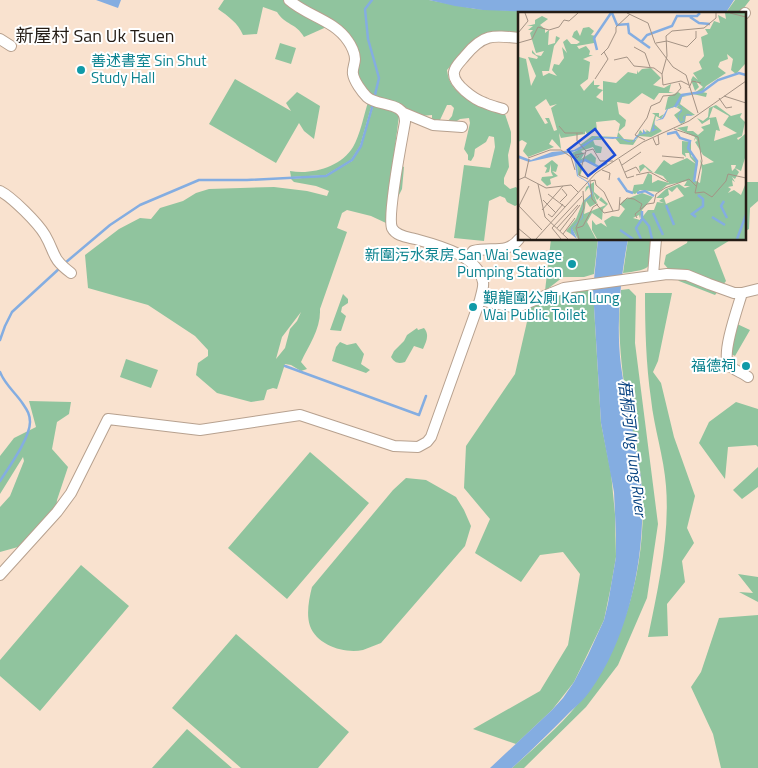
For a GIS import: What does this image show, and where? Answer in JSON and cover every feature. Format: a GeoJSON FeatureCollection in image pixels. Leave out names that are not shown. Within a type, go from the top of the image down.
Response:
{"type":"FeatureCollection","features":[{"type":"Feature","properties":{"kind":"street"},"geometry":{"type":"LineString","coordinates":[[288,0],[304,12],[328,23],[342,33],[350,43],[355,56],[353,68],[355,80],[370,99],[433,125],[462,127]]}},
{"type":"Feature","properties":{"kind":"street"},"geometry":{"type":"LineString","coordinates":[[504,109],[482,102],[461,87],[454,78],[454,72],[455,68],[470,50],[482,40],[500,36],[518,38]]}},
{"type":"Feature","properties":{"kind":"street"},"geometry":{"type":"LineString","coordinates":[[0,38],[11,46]]}},
{"type":"Feature","properties":{"kind":"street"},"geometry":{"type":"LineString","coordinates":[[0,575],[57,512],[71,493],[102,427],[108,419],[200,430],[300,415],[394,446],[418,447],[431,437],[480,300],[483,282],[475,266],[467,259],[432,244],[396,233],[391,225],[393,192],[405,122],[401,111]]}},
{"type":"Feature","properties":{"kind":"street"},"geometry":{"type":"LineString","coordinates":[[0,191],[11,198],[42,229],[57,262],[71,273]]}},
{"type":"Feature","properties":{"kind":"street"},"geometry":{"type":"LineString","coordinates":[[467,259],[474,251],[506,249],[518,240]]}},
{"type":"Feature","properties":{"kind":"street"},"geometry":{"type":"LineString","coordinates":[[650,276],[656,240]]}},
{"type":"Feature","properties":{"kind":"street"},"geometry":{"type":"LineString","coordinates":[[480,300],[512,307],[520,306],[564,288],[679,273],[723,290],[742,293],[758,289]]}},
{"type":"Feature","properties":{"kind":"street"},"geometry":{"type":"LineString","coordinates":[[742,293],[731,327],[727,357],[730,366],[748,377]]}},
{"type":"Feature","properties":{"kind":"green space"},"geometry":{"type":"Polygon","coordinates":[[[224,0],[429,0],[476,9],[544,12],[518,12],[518,35],[502,33],[465,49],[447,70],[449,80],[461,95],[479,103],[508,110],[505,114],[511,132],[511,142],[508,155],[509,167],[504,178],[504,184],[510,189],[516,187],[518,189],[518,204],[515,206],[500,196],[489,201],[484,241],[454,238],[464,165],[490,168],[495,147],[494,137],[489,136],[486,142],[475,149],[471,161],[468,160],[468,155],[464,149],[470,123],[469,118],[460,119],[452,124],[448,121],[452,116],[454,108],[451,105],[447,105],[440,120],[437,121],[432,120],[432,115],[421,116],[370,95],[361,81],[356,68],[360,54],[353,54],[331,25],[304,37],[298,29],[283,19],[277,12],[263,7],[257,34],[243,35],[236,23],[218,9],[224,0]]]}},
{"type":"Feature","properties":{"kind":"green space"},"geometry":{"type":"Polygon","coordinates":[[[735,0],[750,0],[741,12],[726,12],[735,0]]]}},
{"type":"Feature","properties":{"kind":"green space"},"geometry":{"type":"Polygon","coordinates":[[[280,43],[296,48],[291,64],[275,59],[280,43]]]}},
{"type":"Feature","properties":{"kind":"green space"},"geometry":{"type":"Polygon","coordinates":[[[235,79],[291,111],[286,103],[297,92],[320,106],[314,139],[304,131],[299,123],[276,163],[209,124],[235,79]]]}},
{"type":"Feature","properties":{"kind":"green space"},"geometry":{"type":"Polygon","coordinates":[[[368,102],[372,104],[360,146],[351,160],[326,175],[291,177],[290,171],[307,172],[325,168],[348,154],[358,137],[368,102]]]}},
{"type":"Feature","properties":{"kind":"green space"},"geometry":{"type":"Polygon","coordinates":[[[374,104],[398,112],[393,162],[404,167],[402,189],[388,209],[386,223],[371,216],[347,210],[342,213],[337,228],[347,232],[320,309],[317,330],[301,362],[307,369],[301,371],[285,364],[277,389],[267,390],[264,400],[251,402],[217,393],[196,375],[198,363],[208,356],[208,350],[195,336],[148,305],[88,288],[85,255],[119,229],[140,218],[151,219],[160,208],[183,201],[196,193],[209,189],[274,187],[307,191],[327,196],[329,191],[316,186],[294,182],[291,179],[326,176],[352,161],[361,146],[374,104]],[[301,312],[282,337],[276,359],[285,348],[290,329],[297,321],[301,312]]]}},
{"type":"Feature","properties":{"kind":"green space"},"geometry":{"type":"Polygon","coordinates":[[[746,182],[758,182],[758,201],[750,208],[749,229],[746,231],[746,182]]]}},
{"type":"Feature","properties":{"kind":"green space"},"geometry":{"type":"Polygon","coordinates":[[[551,240],[598,240],[594,274],[584,277],[563,277],[545,291],[551,240]]]}},
{"type":"Feature","properties":{"kind":"green space"},"geometry":{"type":"Polygon","coordinates":[[[628,240],[654,240],[649,266],[640,270],[623,273],[628,240]]]}},
{"type":"Feature","properties":{"kind":"green space"},"geometry":{"type":"Polygon","coordinates":[[[688,240],[730,240],[714,250],[726,281],[715,295],[679,281],[664,264],[666,255],[687,243],[688,240]]]}},
{"type":"Feature","properties":{"kind":"green space"},"geometry":{"type":"Polygon","coordinates":[[[564,288],[593,290],[601,423],[611,473],[615,514],[616,557],[604,620],[574,682],[552,710],[516,744],[473,729],[540,691],[568,645],[580,574],[563,552],[540,555],[521,582],[475,553],[490,519],[464,488],[466,446],[515,374],[532,300],[564,288]]]}},
{"type":"Feature","properties":{"kind":"green space"},"geometry":{"type":"Polygon","coordinates":[[[629,289],[636,296],[635,343],[658,524],[647,598],[618,665],[586,707],[524,768],[512,768],[562,722],[595,680],[623,624],[632,594],[639,563],[643,500],[640,470],[628,412],[620,347],[619,318],[621,290],[629,289]]]}},
{"type":"Feature","properties":{"kind":"green space"},"geometry":{"type":"Polygon","coordinates":[[[645,293],[672,293],[658,361],[653,372],[661,383],[674,437],[695,496],[687,528],[694,543],[682,561],[685,582],[667,604],[668,636],[648,637],[665,543],[667,505],[665,475],[649,386],[645,293]]]}},
{"type":"Feature","properties":{"kind":"green space"},"geometry":{"type":"Polygon","coordinates":[[[343,294],[348,299],[348,303],[342,307],[341,312],[346,316],[341,331],[330,330],[343,294]]]}},
{"type":"Feature","properties":{"kind":"green space"},"geometry":{"type":"Polygon","coordinates":[[[735,323],[750,330],[735,356],[731,354],[735,323]]]}},
{"type":"Feature","properties":{"kind":"green space"},"geometry":{"type":"Polygon","coordinates":[[[417,328],[418,330],[424,328],[427,333],[423,349],[414,346],[405,362],[395,362],[391,357],[394,351],[407,335],[417,328]]]}},
{"type":"Feature","properties":{"kind":"green space"},"geometry":{"type":"Polygon","coordinates":[[[340,342],[347,345],[356,343],[364,354],[361,364],[370,370],[366,373],[332,361],[336,347],[340,342]]]}},
{"type":"Feature","properties":{"kind":"green space"},"geometry":{"type":"Polygon","coordinates":[[[126,359],[158,370],[151,388],[120,377],[126,359]]]}},
{"type":"Feature","properties":{"kind":"green space"},"geometry":{"type":"Polygon","coordinates":[[[29,401],[71,402],[69,414],[57,422],[52,449],[68,467],[57,500],[56,511],[18,547],[0,552],[0,507],[10,496],[24,461],[23,457],[0,494],[0,456],[14,438],[36,427],[29,401]]]}},
{"type":"Feature","properties":{"kind":"green space"},"geometry":{"type":"Polygon","coordinates":[[[736,402],[758,409],[758,447],[756,445],[728,447],[725,479],[699,443],[709,422],[736,402]]]}},
{"type":"Feature","properties":{"kind":"green space"},"geometry":{"type":"Polygon","coordinates":[[[310,452],[369,503],[287,599],[228,548],[310,452]]]}},
{"type":"Feature","properties":{"kind":"green space"},"geometry":{"type":"Polygon","coordinates":[[[758,467],[758,487],[742,499],[733,490],[758,467]]]}},
{"type":"Feature","properties":{"kind":"green space"},"geometry":{"type":"Polygon","coordinates":[[[406,478],[426,480],[456,497],[471,526],[465,546],[381,643],[356,651],[332,647],[319,638],[310,626],[308,612],[312,587],[393,490],[406,478]]]}},
{"type":"Feature","properties":{"kind":"green space"},"geometry":{"type":"Polygon","coordinates":[[[81,565],[129,606],[40,711],[0,676],[0,660],[81,565]]]}},
{"type":"Feature","properties":{"kind":"green space"},"geometry":{"type":"Polygon","coordinates":[[[738,574],[758,577],[758,602],[739,592],[753,593],[738,574]]]}},
{"type":"Feature","properties":{"kind":"green space"},"geometry":{"type":"Polygon","coordinates":[[[758,615],[758,768],[721,768],[713,734],[691,687],[701,672],[719,618],[758,615]]]}},
{"type":"Feature","properties":{"kind":"green space"},"geometry":{"type":"Polygon","coordinates":[[[236,634],[349,732],[318,768],[241,768],[172,708],[236,634]]]}},
{"type":"Feature","properties":{"kind":"green space"},"geometry":{"type":"Polygon","coordinates":[[[187,729],[232,768],[152,768],[187,729]]]}},
{"type":"Feature","properties":{"kind":"water"},"geometry":{"type":"Polygon","coordinates":[[[96,0],[121,0],[118,8],[96,0]]]}},
{"type":"Feature","properties":{"kind":"water"},"geometry":{"type":"Polygon","coordinates":[[[429,0],[734,0],[726,12],[536,12],[483,10],[429,0]]]}},
{"type":"Feature","properties":{"kind":"water","name":"梧桐河 Ng Tung River"},"geometry":{"type":"Polygon","coordinates":[[[598,240],[628,240],[621,286],[619,335],[621,366],[638,458],[642,498],[642,527],[634,586],[617,642],[605,668],[588,694],[512,768],[490,768],[563,698],[588,655],[604,620],[608,603],[616,557],[614,492],[601,423],[593,290],[598,240]]]}},
{"type":"Feature","properties":{"kind":"waterway"},"geometry":{"type":"LineString","coordinates":[[372,0],[365,9],[368,39],[379,78],[374,99]]}},
{"type":"Feature","properties":{"kind":"waterway"},"geometry":{"type":"LineString","coordinates":[[65,263],[110,225],[140,205],[199,180],[247,180],[326,176],[352,160],[361,146],[373,104]]}},
{"type":"Feature","properties":{"kind":"waterway"},"geometry":{"type":"LineString","coordinates":[[0,340],[12,312],[61,267]]}},
{"type":"Feature","properties":{"kind":"waterway"},"geometry":{"type":"LineString","coordinates":[[285,366],[419,415],[426,396]]}},
{"type":"Feature","properties":{"kind":"waterway"},"geometry":{"type":"LineString","coordinates":[[0,372],[26,408],[30,422],[23,444],[0,481]]}},
{"type":"Feature","properties":{"kind":"place","name":"善述書室 Sin Shut Study Hall"},"geometry":{"type":"Point","coordinates":[81,70]}},
{"type":"Feature","properties":{"kind":"place","name":"新圍污水泵房 San Wai Sewage Pumping Station"},"geometry":{"type":"Point","coordinates":[572,264]}},
{"type":"Feature","properties":{"kind":"place","name":"覲龍圍公廁 Kan Lung Wai Public Toilet"},"geometry":{"type":"Point","coordinates":[473,307]}},
{"type":"Feature","properties":{"kind":"place","name":"福德祠"},"geometry":{"type":"Point","coordinates":[746,366]}},
{"type":"Feature","properties":{"kind":"district","name":"新屋村 San Uk Tsuen"},"geometry":{"type":"Point","coordinates":[95,36]}}]}
